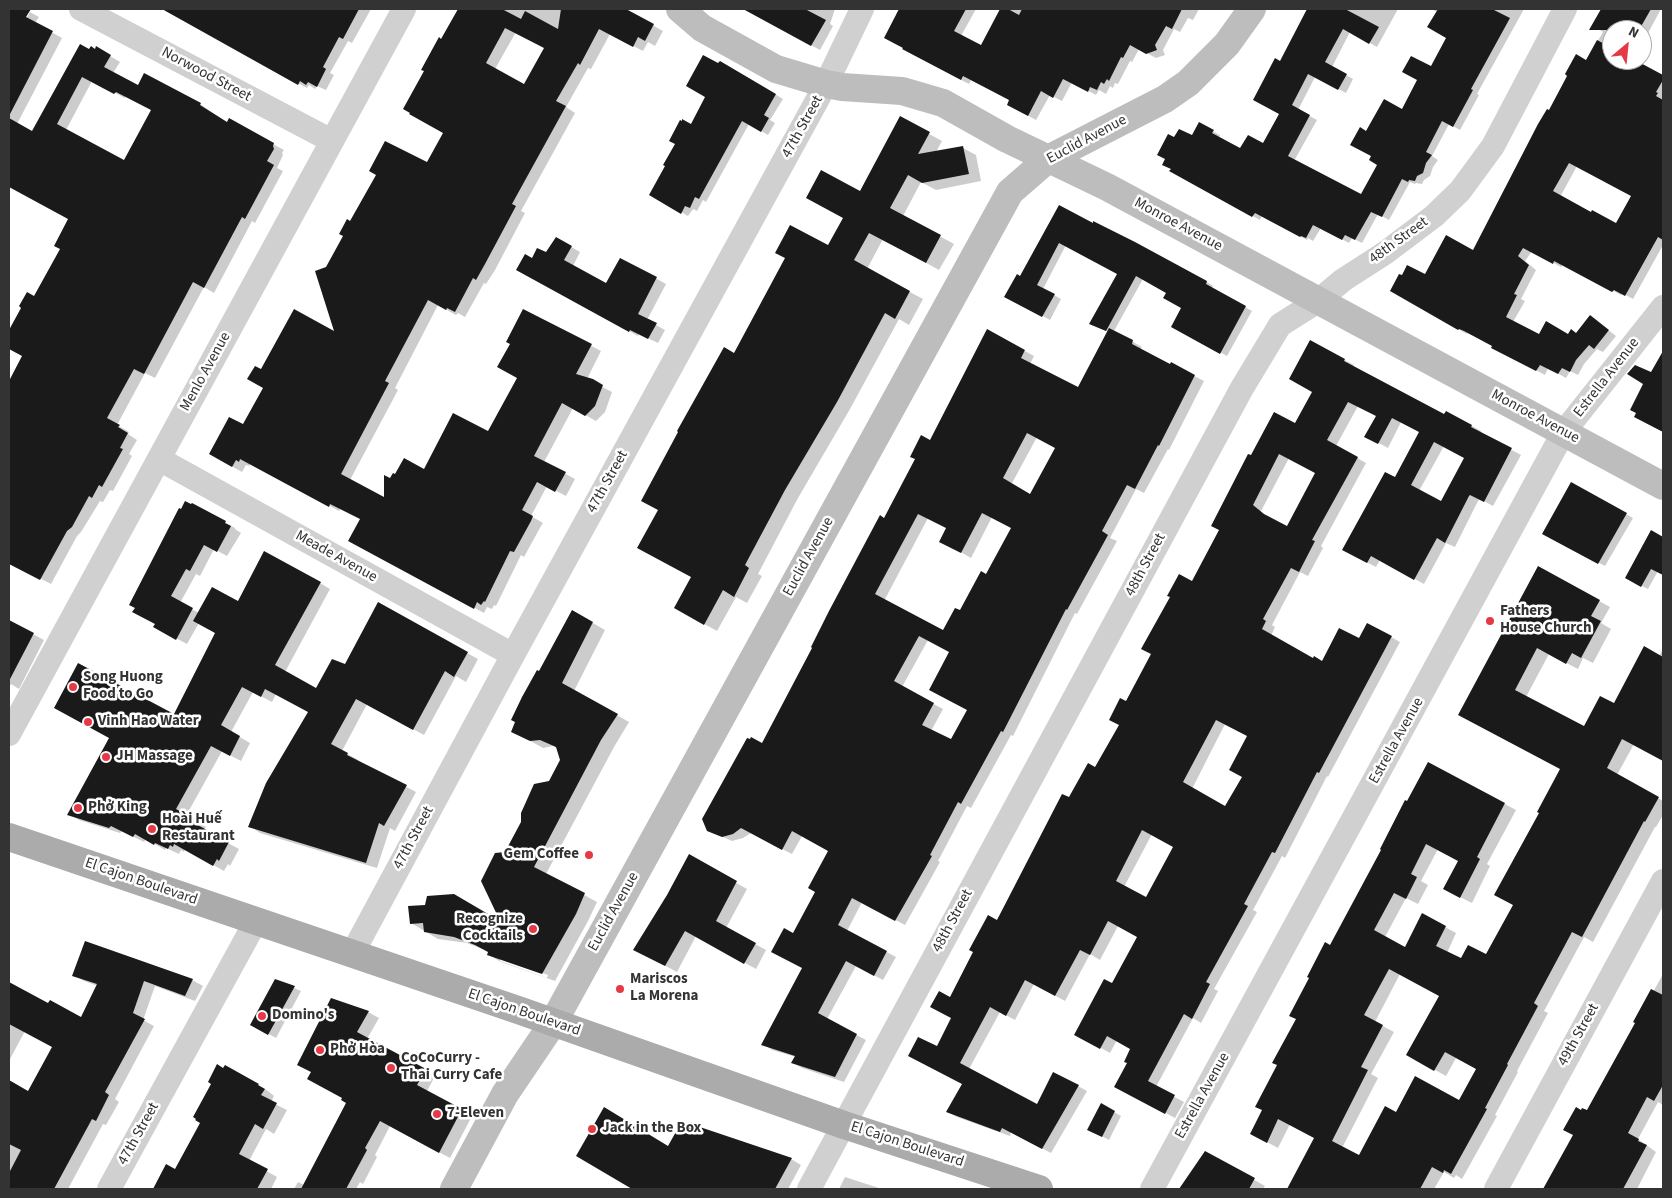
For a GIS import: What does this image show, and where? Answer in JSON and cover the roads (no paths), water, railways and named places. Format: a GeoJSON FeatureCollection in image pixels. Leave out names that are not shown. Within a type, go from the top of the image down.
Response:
{"type":"FeatureCollection","features":[{"type":"Feature","properties":{"kind":"main road","name":"Monroe Avenue"},"geometry":{"type":"LineString","coordinates":[[680,9],[702,28],[776,69],[826,84],[842,87],[902,91],[943,103],[1007,139],[1107,187],[1663,486]]}},
{"type":"Feature","properties":{"kind":"main road","name":"Euclid Avenue"},"geometry":{"type":"LineString","coordinates":[[454,1189],[505,1094],[553,1023],[1010,192],[1048,159],[1164,100],[1188,82],[1227,44],[1252,9]]}},
{"type":"Feature","properties":{"kind":"main road","name":"El Cajon Boulevard"},"geometry":{"type":"LineString","coordinates":[[9,837],[553,1023],[844,1125],[1039,1189]]}},
{"type":"Feature","properties":{"kind":"street","name":"Norwood Street"},"geometry":{"type":"LineString","coordinates":[[81,9],[332,141]]}},
{"type":"Feature","properties":{"kind":"street","name":"Menlo Avenue"},"geometry":{"type":"LineString","coordinates":[[9,734],[404,9]]}},
{"type":"Feature","properties":{"kind":"street","name":"47th Street"},"geometry":{"type":"LineString","coordinates":[[352,954],[513,655],[826,84],[862,9]]}},
{"type":"Feature","properties":{"kind":"street","name":"48th Street"},"geometry":{"type":"LineString","coordinates":[[809,1189],[1242,388],[1280,326],[1318,301],[1342,280],[1385,253],[1434,216],[1460,191],[1493,146],[1565,9]]}},
{"type":"Feature","properties":{"kind":"street","name":"Estrella Avenue"},"geometry":{"type":"LineString","coordinates":[[1152,1189],[1564,433],[1663,307]]}},
{"type":"Feature","properties":{"kind":"street","name":"Meade Avenue"},"geometry":{"type":"LineString","coordinates":[[159,459],[513,655]]}},
{"type":"Feature","properties":{"kind":"street","name":"49th Street"},"geometry":{"type":"LineString","coordinates":[[1496,1189],[1663,881]]}},
{"type":"Feature","properties":{"kind":"street","name":"47th Street"},"geometry":{"type":"LineString","coordinates":[[109,1189],[256,921]]}},
{"type":"Feature","properties":{"kind":"place","name":"Fathers House Church"},"geometry":{"type":"Point","coordinates":[1490,621]}},
{"type":"Feature","properties":{"kind":"place","name":"Song Huong Food to Go"},"geometry":{"type":"Point","coordinates":[73,687]}},
{"type":"Feature","properties":{"kind":"place","name":"Vinh Hao Water"},"geometry":{"type":"Point","coordinates":[88,722]}},
{"type":"Feature","properties":{"kind":"place","name":"JH Massage"},"geometry":{"type":"Point","coordinates":[106,757]}},
{"type":"Feature","properties":{"kind":"place","name":"Phở King"},"geometry":{"type":"Point","coordinates":[78,808]}},
{"type":"Feature","properties":{"kind":"place","name":"Hoài Huế Restaurant"},"geometry":{"type":"Point","coordinates":[152,829]}},
{"type":"Feature","properties":{"kind":"place","name":"Gem Coffee"},"geometry":{"type":"Point","coordinates":[589,855]}},
{"type":"Feature","properties":{"kind":"place","name":"Recognize Cocktails"},"geometry":{"type":"Point","coordinates":[533,929]}},
{"type":"Feature","properties":{"kind":"place","name":"Mariscos La Morena"},"geometry":{"type":"Point","coordinates":[620,989]}},
{"type":"Feature","properties":{"kind":"place","name":"Domino's"},"geometry":{"type":"Point","coordinates":[262,1016]}},
{"type":"Feature","properties":{"kind":"place","name":"Phở Hòa"},"geometry":{"type":"Point","coordinates":[320,1050]}},
{"type":"Feature","properties":{"kind":"place","name":"CoCoCurry - Thai Curry Cafe"},"geometry":{"type":"Point","coordinates":[391,1068]}},
{"type":"Feature","properties":{"kind":"place","name":"7-Eleven"},"geometry":{"type":"Point","coordinates":[437,1114]}},
{"type":"Feature","properties":{"kind":"place","name":"Jack in the Box"},"geometry":{"type":"Point","coordinates":[592,1129]}}]}
